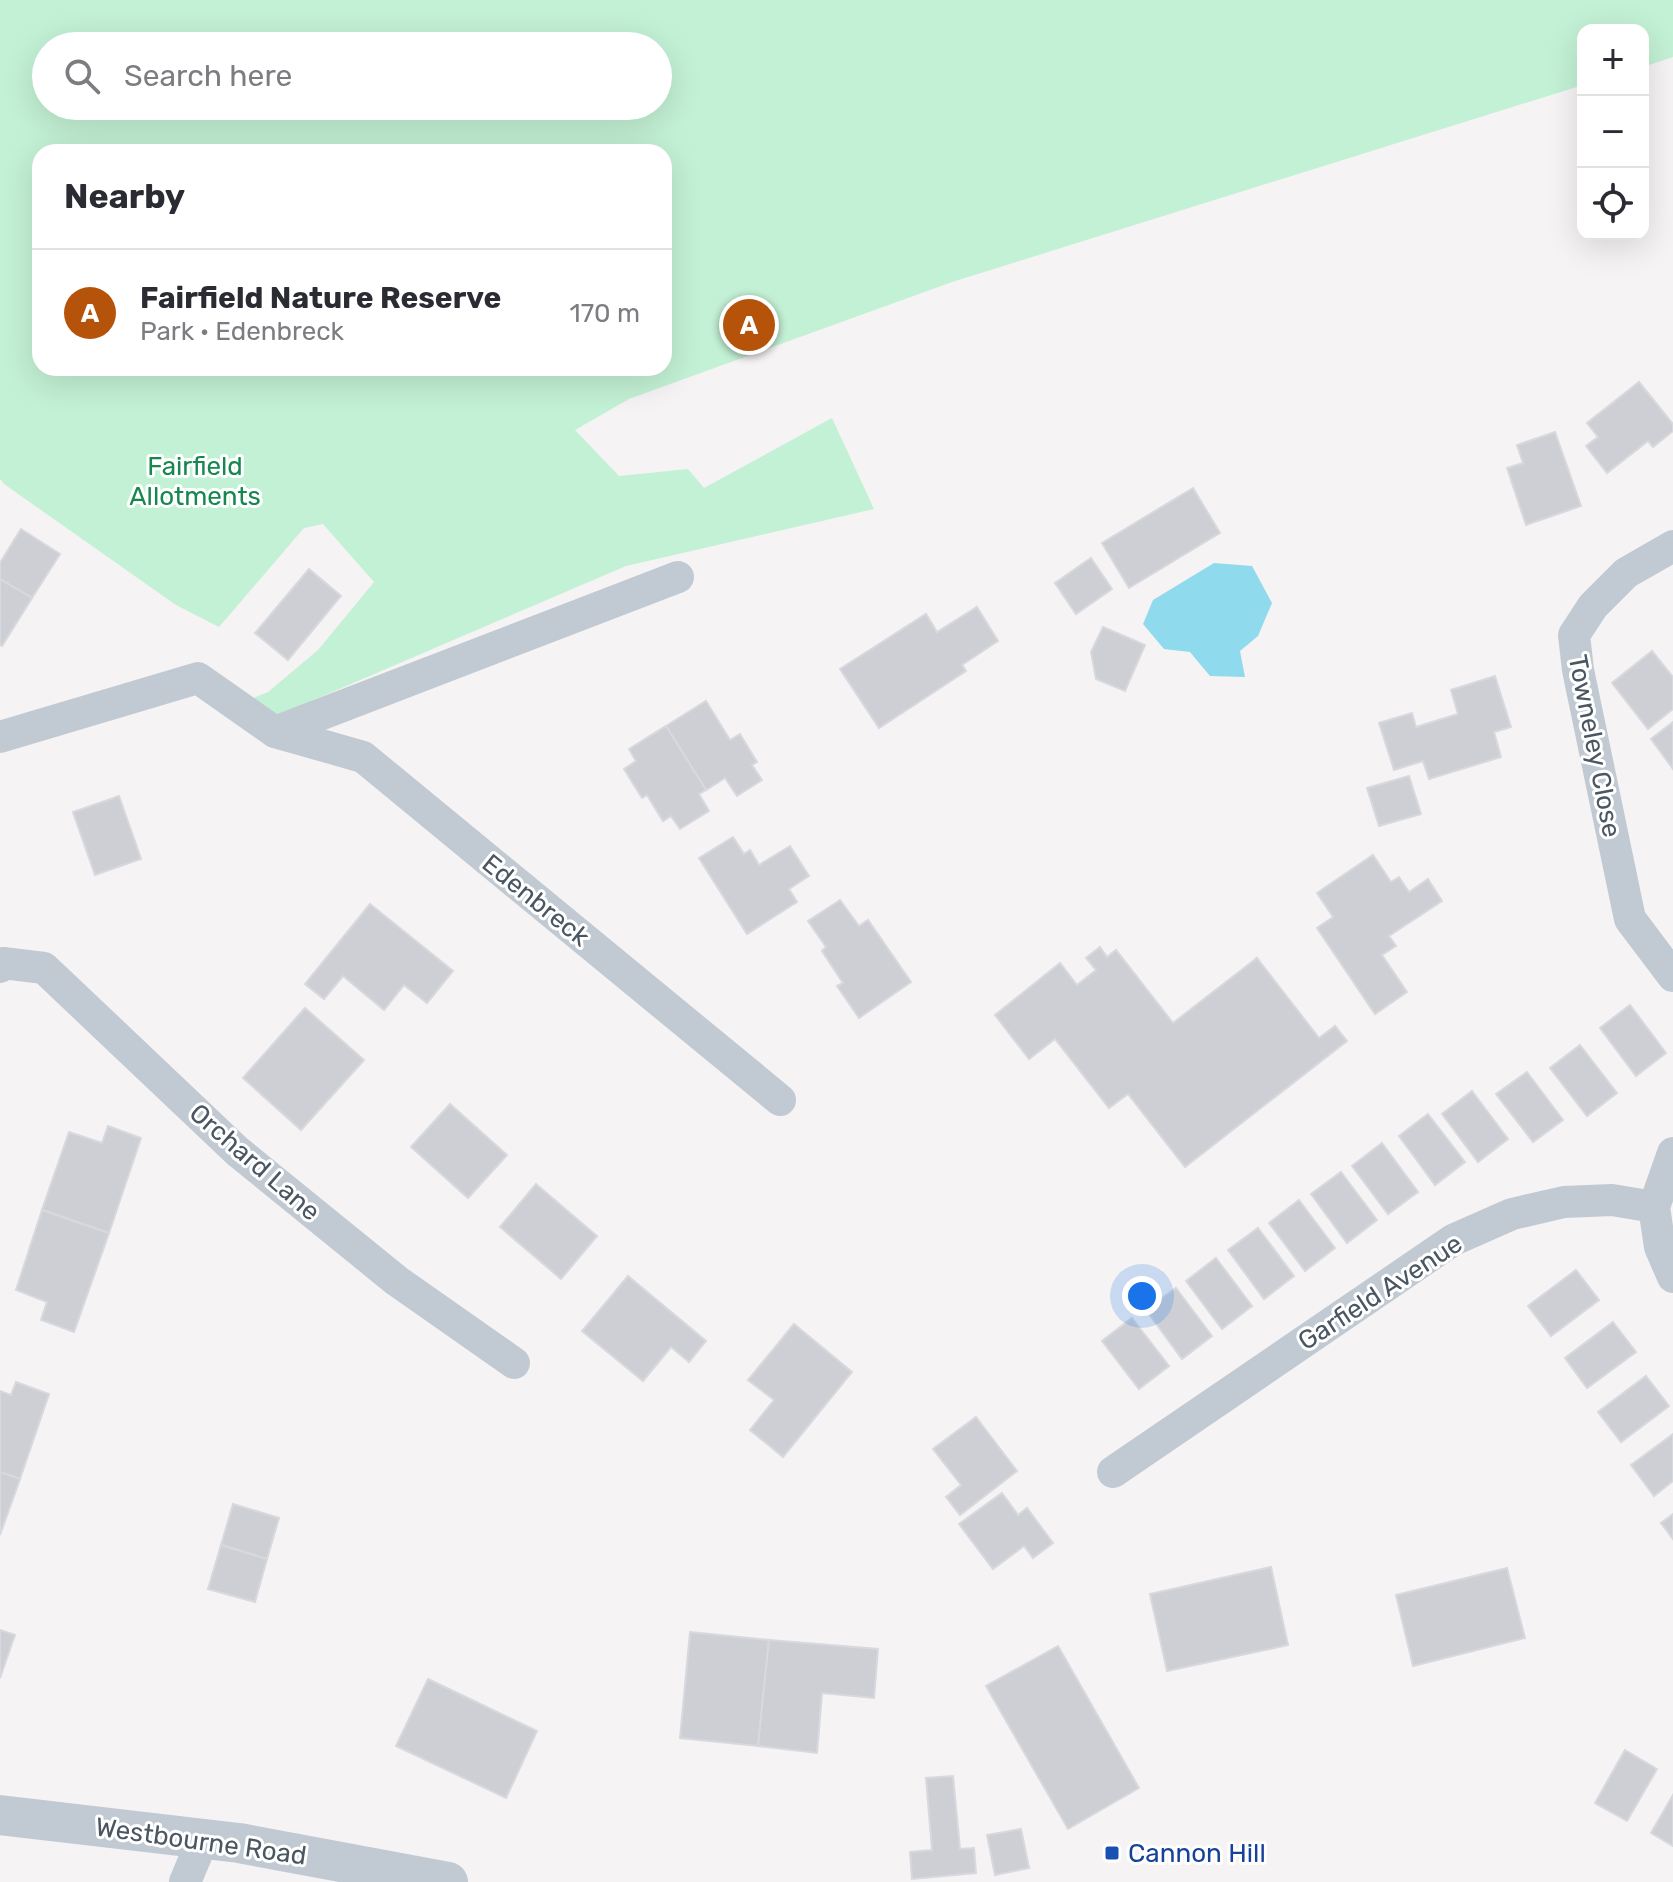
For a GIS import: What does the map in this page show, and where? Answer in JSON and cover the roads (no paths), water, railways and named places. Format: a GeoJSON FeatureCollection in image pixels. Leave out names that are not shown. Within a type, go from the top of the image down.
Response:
{"type":"FeatureCollection","features":[{"type":"Feature","properties":{"kind":"street","name":"Towneley Close"},"geometry":{"type":"LineString","coordinates":[[1673,546],[1626,573],[1593,606],[1574,635],[1578,670],[1630,919],[1673,976]]}},
{"type":"Feature","properties":{"kind":"street"},"geometry":{"type":"LineString","coordinates":[[275,732],[678,577]]}},
{"type":"Feature","properties":{"kind":"street","name":"Edenbreck"},"geometry":{"type":"LineString","coordinates":[[0,737],[198,678],[275,732],[363,757],[780,1100]]}},
{"type":"Feature","properties":{"kind":"street","name":"Orchard Lane"},"geometry":{"type":"LineString","coordinates":[[2,965],[44,968],[237,1151],[397,1281],[514,1363]]}},
{"type":"Feature","properties":{"kind":"street"},"geometry":{"type":"LineString","coordinates":[[1673,1153],[1654,1207],[1660,1247],[1673,1277]]}},
{"type":"Feature","properties":{"kind":"street","name":"Garfield Avenue"},"geometry":{"type":"LineString","coordinates":[[1122,1458],[1453,1240],[1512,1214],[1564,1202],[1612,1200],[1654,1207]]}},
{"type":"Feature","properties":{"kind":"street","name":"Westbourne Road"},"geometry":{"type":"LineString","coordinates":[[0,1815],[239,1843],[448,1882]]}},
{"type":"Feature","properties":{"kind":"street"},"geometry":{"type":"LineString","coordinates":[[185,1882],[203,1839]]}},
{"type":"Feature","properties":{"kind":"water"},"geometry":{"type":"Polygon","coordinates":[[[1214,563],[1252,566],[1272,603],[1258,636],[1240,651],[1245,677],[1210,676],[1190,652],[1164,649],[1143,624],[1153,600],[1214,563]]]}},
{"type":"Feature","properties":{"kind":"place","name":"Fairfield Nature Reserve"},"geometry":{"type":"Point","coordinates":[749,325]}},
{"type":"Feature","properties":{"kind":"place","name":"Cannon Hill"},"geometry":{"type":"Point","coordinates":[1112,1853]}},
{"type":"Feature","properties":{"kind":"park label","name":"Fairfield Allotments"},"geometry":{"type":"Point","coordinates":[195,481]}}]}
